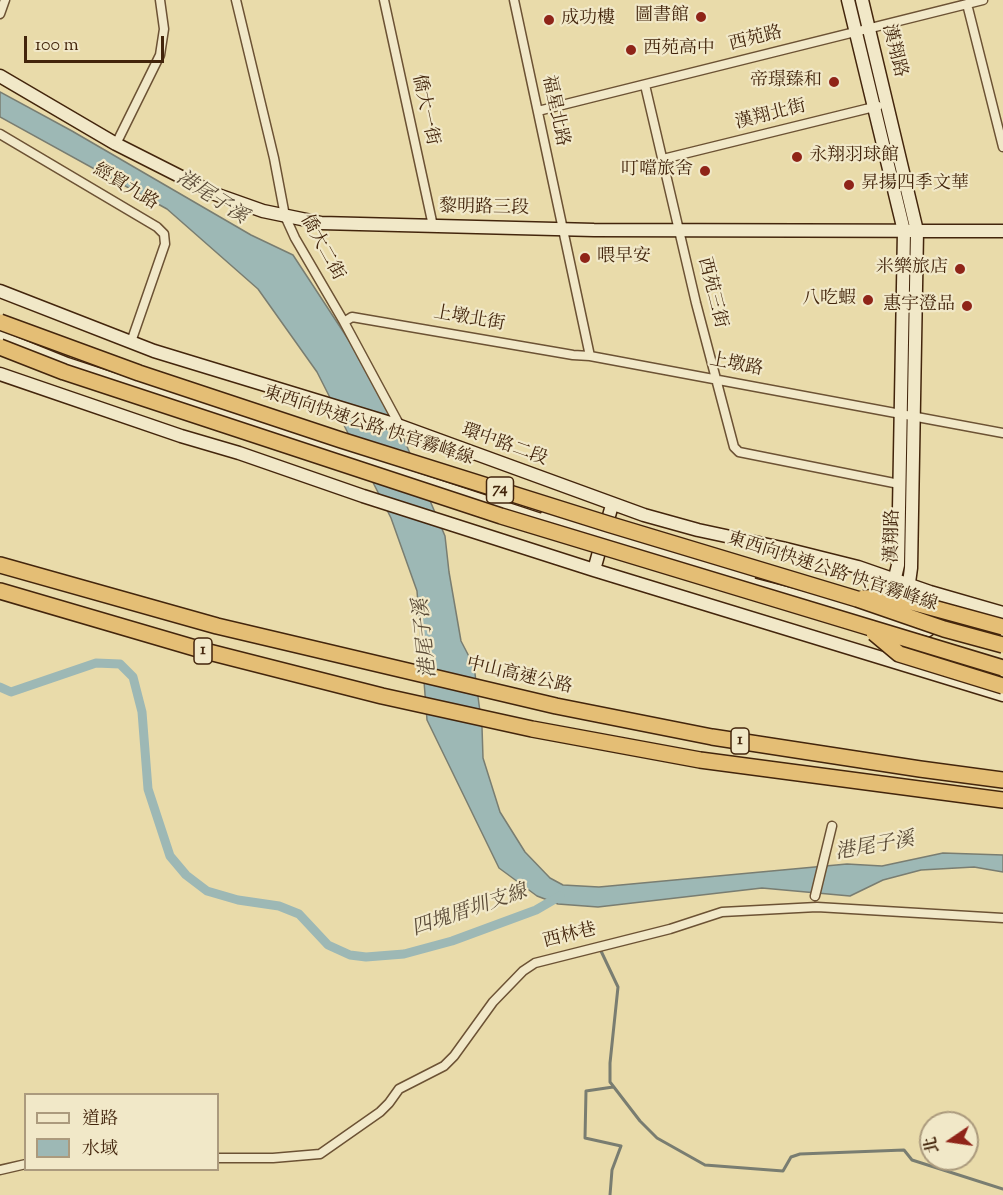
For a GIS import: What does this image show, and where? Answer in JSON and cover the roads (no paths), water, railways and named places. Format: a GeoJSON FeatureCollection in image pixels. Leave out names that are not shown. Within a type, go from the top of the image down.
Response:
{"type":"FeatureCollection","features":[{"type":"Feature","properties":{"kind":"highway","name":"東西向快速公路 快官霧峰線"},"geometry":{"type":"LineString","coordinates":[[0,322],[139,373],[353,443],[684,548],[858,599],[944,630],[1003,645]]}},
{"type":"Feature","properties":{"kind":"highway","name":"74"},"geometry":{"type":"LineString","coordinates":[[0,347],[64,372],[501,516],[1003,668]]}},
{"type":"Feature","properties":{"kind":"highway","name":"中山高速公路"},"geometry":{"type":"LineString","coordinates":[[0,565],[217,626],[556,706],[712,736],[1003,780]]}},
{"type":"Feature","properties":{"kind":"highway","name":"1"},"geometry":{"type":"LineString","coordinates":[[0,591],[205,651],[409,702],[532,729],[700,760],[1003,800]]}},
{"type":"Feature","properties":{"kind":"highway"},"geometry":{"type":"LineString","coordinates":[[858,599],[893,597],[1003,627]]}},
{"type":"Feature","properties":{"kind":"highway"},"geometry":{"type":"LineString","coordinates":[[867,628],[899,654],[1003,686]]}},
{"type":"Feature","properties":{"kind":"street"},"geometry":{"type":"LineString","coordinates":[[0,14],[5,0]]}},
{"type":"Feature","properties":{"kind":"street"},"geometry":{"type":"LineString","coordinates":[[116,144],[160,55],[164,29],[160,0]]}},
{"type":"Feature","properties":{"kind":"street","name":"僑大二街"},"geometry":{"type":"LineString","coordinates":[[236,0],[274,158],[285,216],[400,426]]}},
{"type":"Feature","properties":{"kind":"street","name":"僑大一街"},"geometry":{"type":"LineString","coordinates":[[384,0],[433,226]]}},
{"type":"Feature","properties":{"kind":"street","name":"福星北路"},"geometry":{"type":"LineString","coordinates":[[514,0],[564,229]]}},
{"type":"Feature","properties":{"kind":"street","name":"漢翔路"},"geometry":{"type":"LineString","coordinates":[[848,0],[904,231],[898,566],[890,617]]}},
{"type":"Feature","properties":{"kind":"street","name":"漢翔路"},"geometry":{"type":"LineString","coordinates":[[862,0],[917,231],[910,585],[890,617],[876,656]]}},
{"type":"Feature","properties":{"kind":"street","name":"西苑路"},"geometry":{"type":"LineString","coordinates":[[538,111],[983,0]]}},
{"type":"Feature","properties":{"kind":"street"},"geometry":{"type":"LineString","coordinates":[[967,4],[1003,147]]}},
{"type":"Feature","properties":{"kind":"street","name":"黎明路三段"},"geometry":{"type":"LineString","coordinates":[[0,76],[116,144],[215,194],[238,204],[321,223],[564,229],[1003,231]]}},
{"type":"Feature","properties":{"kind":"street","name":"西苑三街"},"geometry":{"type":"LineString","coordinates":[[645,85],[715,379],[734,447],[739,452],[899,484]]}},
{"type":"Feature","properties":{"kind":"street","name":"漢翔北街"},"geometry":{"type":"LineString","coordinates":[[663,159],[887,104]]}},
{"type":"Feature","properties":{"kind":"street","name":"經貿九路"},"geometry":{"type":"LineString","coordinates":[[0,134],[157,227],[164,234],[165,244],[131,342]]}},
{"type":"Feature","properties":{"kind":"street"},"geometry":{"type":"LineString","coordinates":[[564,229],[590,356]]}},
{"type":"Feature","properties":{"kind":"street","name":"環中路二段"},"geometry":{"type":"LineString","coordinates":[[0,291],[154,351],[400,426],[612,505],[698,530],[858,567],[1003,613]]}},
{"type":"Feature","properties":{"kind":"street","name":"上墩北街"},"geometry":{"type":"LineString","coordinates":[[344,322],[352,317],[590,356]]}},
{"type":"Feature","properties":{"kind":"street"},"geometry":{"type":"LineString","coordinates":[[0,332],[69,358],[603,537],[1003,651]]}},
{"type":"Feature","properties":{"kind":"street"},"geometry":{"type":"LineString","coordinates":[[0,338],[78,368],[376,465],[421,477]]}},
{"type":"Feature","properties":{"kind":"street","name":"上墩路"},"geometry":{"type":"LineString","coordinates":[[590,356],[1003,433]]}},
{"type":"Feature","properties":{"kind":"street"},"geometry":{"type":"LineString","coordinates":[[0,374],[363,496],[594,570],[1003,695]]}},
{"type":"Feature","properties":{"kind":"street"},"geometry":{"type":"LineString","coordinates":[[594,570],[612,505]]}},
{"type":"Feature","properties":{"kind":"street"},"geometry":{"type":"LineString","coordinates":[[890,617],[1003,645]]}},
{"type":"Feature","properties":{"kind":"street"},"geometry":{"type":"LineString","coordinates":[[815,896],[832,826]]}},
{"type":"Feature","properties":{"kind":"street","name":"西林巷"},"geometry":{"type":"LineString","coordinates":[[219,1158],[273,1158],[320,1154],[380,1112],[399,1089],[444,1066],[454,1056],[493,1002],[523,971],[535,963],[670,929],[722,912],[817,907],[1003,918]]}},
{"type":"Feature","properties":{"kind":"street"},"geometry":{"type":"LineString","coordinates":[[0,1170],[24,1164]]}},
{"type":"Feature","properties":{"kind":"water","name":"港尾子溪"},"geometry":{"type":"Polygon","coordinates":[[[0,92],[251,235],[293,255],[386,397],[445,536],[461,641],[474,666],[482,727],[483,758],[500,812],[525,852],[550,878],[563,885],[599,887],[847,864],[882,866],[943,853],[1003,855],[1003,872],[974,867],[921,870],[883,880],[850,896],[762,888],[598,907],[558,904],[537,896],[499,868],[427,720],[417,591],[391,518],[317,372],[258,289],[167,209],[0,117],[0,92]]]}},
{"type":"Feature","properties":{"kind":"waterway","name":"四塊厝圳支線"},"geometry":{"type":"LineString","coordinates":[[0,687],[11,692],[96,663],[120,664],[133,677],[142,712],[148,789],[170,856],[186,875],[207,891],[238,900],[279,906],[299,914],[328,945],[350,955],[366,957],[404,954],[452,941],[536,910],[560,896]]}},
{"type":"Feature","properties":{"kind":"waterway"},"geometry":{"type":"LineString","coordinates":[[601,951],[618,987],[610,1082],[640,1121],[657,1138],[705,1165],[783,1171],[791,1157],[800,1154],[904,1150],[912,1160],[1003,1189]]}},
{"type":"Feature","properties":{"kind":"waterway"},"geometry":{"type":"LineString","coordinates":[[610,1195],[612,1170],[621,1146],[585,1138],[586,1091],[613,1087]]}},
{"type":"Feature","properties":{"kind":"place","name":"圖書館"},"geometry":{"type":"Point","coordinates":[701,17]}},
{"type":"Feature","properties":{"kind":"place","name":"成功樓"},"geometry":{"type":"Point","coordinates":[549,20]}},
{"type":"Feature","properties":{"kind":"place","name":"西苑高中"},"geometry":{"type":"Point","coordinates":[631,50]}},
{"type":"Feature","properties":{"kind":"place","name":"帝璟臻和"},"geometry":{"type":"Point","coordinates":[834,82]}},
{"type":"Feature","properties":{"kind":"place","name":"永翔羽球館"},"geometry":{"type":"Point","coordinates":[797,157]}},
{"type":"Feature","properties":{"kind":"place","name":"叮噹旅舍"},"geometry":{"type":"Point","coordinates":[705,171]}},
{"type":"Feature","properties":{"kind":"place","name":"昇揚四季文華"},"geometry":{"type":"Point","coordinates":[849,185]}},
{"type":"Feature","properties":{"kind":"place","name":"喂早安"},"geometry":{"type":"Point","coordinates":[585,258]}},
{"type":"Feature","properties":{"kind":"place","name":"米樂旅店"},"geometry":{"type":"Point","coordinates":[960,269]}},
{"type":"Feature","properties":{"kind":"place","name":"八吃蝦"},"geometry":{"type":"Point","coordinates":[868,300]}},
{"type":"Feature","properties":{"kind":"place","name":"惠宇澄品"},"geometry":{"type":"Point","coordinates":[967,306]}}]}
